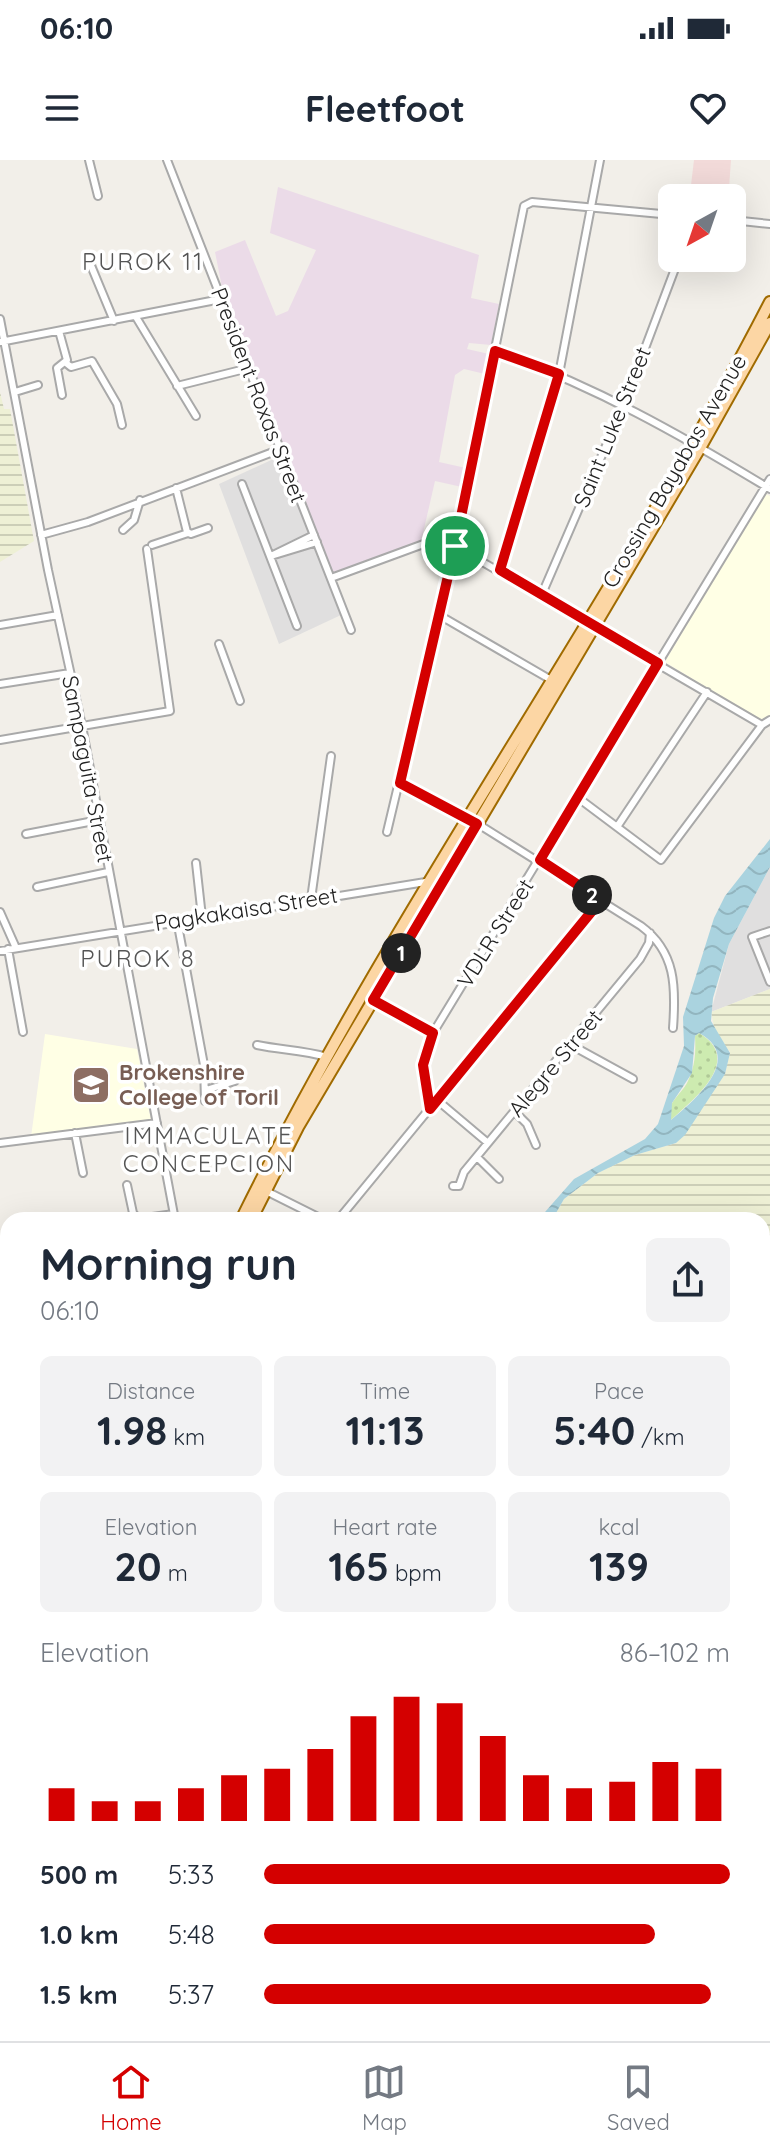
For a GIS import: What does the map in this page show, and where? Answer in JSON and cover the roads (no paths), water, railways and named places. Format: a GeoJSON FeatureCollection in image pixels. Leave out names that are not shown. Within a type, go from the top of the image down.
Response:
{"type":"FeatureCollection","features":[{"type":"Feature","properties":{"kind":"main road","name":"Crossing Bayabas Avenue"},"geometry":{"type":"LineString","coordinates":[[695,445],[770,302]]}},
{"type":"Feature","properties":{"kind":"main road","name":"Crossing Bayabas Avenue"},"geometry":{"type":"LineString","coordinates":[[254,1212],[261,1188],[327,1057],[444,879],[473,821],[770,323]]}},
{"type":"Feature","properties":{"kind":"main road","name":"Crossing Bayabas Avenue"},"geometry":{"type":"LineString","coordinates":[[246,1212],[298,1127],[432,880],[473,821]]}},
{"type":"Feature","properties":{"kind":"street"},"geometry":{"type":"LineString","coordinates":[[89,160],[98,196]]}},
{"type":"Feature","properties":{"kind":"street","name":"President Roxas Street"},"geometry":{"type":"LineString","coordinates":[[167,160],[351,630]]}},
{"type":"Feature","properties":{"kind":"street"},"geometry":{"type":"LineString","coordinates":[[500,570],[559,374],[600,160]]}},
{"type":"Feature","properties":{"kind":"street"},"geometry":{"type":"LineString","coordinates":[[387,832],[455,546],[526,204],[591,206],[658,213]]}},
{"type":"Feature","properties":{"kind":"street"},"geometry":{"type":"LineString","coordinates":[[746,221],[770,224]]}},
{"type":"Feature","properties":{"kind":"street"},"geometry":{"type":"LineString","coordinates":[[87,256],[114,321]]}},
{"type":"Feature","properties":{"kind":"street","name":"Saint Luke Street"},"geometry":{"type":"LineString","coordinates":[[542,594],[624,404],[674,272]]}},
{"type":"Feature","properties":{"kind":"street"},"geometry":{"type":"LineString","coordinates":[[2,342],[221,299]]}},
{"type":"Feature","properties":{"kind":"street"},"geometry":{"type":"LineString","coordinates":[[136,317],[196,416]]}},
{"type":"Feature","properties":{"kind":"street","name":"Sampaguita Street"},"geometry":{"type":"LineString","coordinates":[[0,319],[2,342],[15,392],[41,535],[82,726],[173,1212]]}},
{"type":"Feature","properties":{"kind":"street"},"geometry":{"type":"LineString","coordinates":[[59,331],[66,363],[71,367],[92,361],[117,404],[122,425]]}},
{"type":"Feature","properties":{"kind":"street"},"geometry":{"type":"LineString","coordinates":[[495,351],[559,374],[624,404],[767,487]]}},
{"type":"Feature","properties":{"kind":"street"},"geometry":{"type":"LineString","coordinates":[[62,395],[57,368],[66,363]]}},
{"type":"Feature","properties":{"kind":"street"},"geometry":{"type":"LineString","coordinates":[[177,386],[249,368]]}},
{"type":"Feature","properties":{"kind":"street"},"geometry":{"type":"LineString","coordinates":[[15,392],[38,385]]}},
{"type":"Feature","properties":{"kind":"street"},"geometry":{"type":"LineString","coordinates":[[41,535],[88,522],[281,449]]}},
{"type":"Feature","properties":{"kind":"street","name":"VDLR Street"},"geometry":{"type":"LineString","coordinates":[[430,1109],[423,1065],[433,1033],[770,479]]}},
{"type":"Feature","properties":{"kind":"street"},"geometry":{"type":"LineString","coordinates":[[242,484],[297,626]]}},
{"type":"Feature","properties":{"kind":"street"},"geometry":{"type":"LineString","coordinates":[[176,488],[188,533]]}},
{"type":"Feature","properties":{"kind":"street"},"geometry":{"type":"LineString","coordinates":[[123,530],[134,520],[140,500]]}},
{"type":"Feature","properties":{"kind":"street"},"geometry":{"type":"LineString","coordinates":[[0,740],[170,711],[150,547],[208,528]]}},
{"type":"Feature","properties":{"kind":"street"},"geometry":{"type":"LineString","coordinates":[[271,556],[315,538]]}},
{"type":"Feature","properties":{"kind":"street"},"geometry":{"type":"LineString","coordinates":[[331,578],[429,542],[455,546],[762,725]]}},
{"type":"Feature","properties":{"kind":"street"},"geometry":{"type":"LineString","coordinates":[[0,625],[58,615]]}},
{"type":"Feature","properties":{"kind":"street"},"geometry":{"type":"LineString","coordinates":[[439,615],[555,682]]}},
{"type":"Feature","properties":{"kind":"street"},"geometry":{"type":"LineString","coordinates":[[219,644],[240,701]]}},
{"type":"Feature","properties":{"kind":"street"},"geometry":{"type":"LineString","coordinates":[[0,684],[70,673]]}},
{"type":"Feature","properties":{"kind":"street"},"geometry":{"type":"LineString","coordinates":[[617,827],[707,692]]}},
{"type":"Feature","properties":{"kind":"street"},"geometry":{"type":"LineString","coordinates":[[577,797],[661,860],[762,725],[770,720]]}},
{"type":"Feature","properties":{"kind":"street"},"geometry":{"type":"LineString","coordinates":[[311,899],[331,756]]}},
{"type":"Feature","properties":{"kind":"street"},"geometry":{"type":"LineString","coordinates":[[400,783],[540,860],[650,933],[665,950],[672,969],[675,991],[673,1028]]}},
{"type":"Feature","properties":{"kind":"street"},"geometry":{"type":"LineString","coordinates":[[26,834],[99,820]]}},
{"type":"Feature","properties":{"kind":"street"},"geometry":{"type":"LineString","coordinates":[[196,863],[202,917]]}},
{"type":"Feature","properties":{"kind":"street"},"geometry":{"type":"LineString","coordinates":[[37,887],[108,872]]}},
{"type":"Feature","properties":{"kind":"street","name":"Pagkakaisa Street"},"geometry":{"type":"LineString","coordinates":[[0,951],[444,879]]}},
{"type":"Feature","properties":{"kind":"street"},"geometry":{"type":"LineString","coordinates":[[345,1212],[601,900]]}},
{"type":"Feature","properties":{"kind":"street"},"geometry":{"type":"LineString","coordinates":[[0,912],[12,949],[23,1032]]}},
{"type":"Feature","properties":{"kind":"street"},"geometry":{"type":"LineString","coordinates":[[177,920],[206,1090],[205,1101]]}},
{"type":"Feature","properties":{"kind":"street"},"geometry":{"type":"LineString","coordinates":[[770,931],[752,937],[770,982]]}},
{"type":"Feature","properties":{"kind":"street","name":"Alegre Street"},"geometry":{"type":"LineString","coordinates":[[453,1186],[459,1186],[488,1143],[645,953],[650,933]]}},
{"type":"Feature","properties":{"kind":"street"},"geometry":{"type":"LineString","coordinates":[[368,998],[433,1033]]}},
{"type":"Feature","properties":{"kind":"street"},"geometry":{"type":"LineString","coordinates":[[257,1045],[283,1051],[297,1049],[327,1057]]}},
{"type":"Feature","properties":{"kind":"street"},"geometry":{"type":"LineString","coordinates":[[571,1045],[633,1079]]}},
{"type":"Feature","properties":{"kind":"street"},"geometry":{"type":"LineString","coordinates":[[206,1090],[235,1081]]}},
{"type":"Feature","properties":{"kind":"street"},"geometry":{"type":"LineString","coordinates":[[437,1100],[488,1143]]}},
{"type":"Feature","properties":{"kind":"street"},"geometry":{"type":"LineString","coordinates":[[515,1112],[527,1124],[536,1145]]}},
{"type":"Feature","properties":{"kind":"street"},"geometry":{"type":"LineString","coordinates":[[0,1143],[157,1123]]}},
{"type":"Feature","properties":{"kind":"street"},"geometry":{"type":"LineString","coordinates":[[75,1133],[83,1173]]}},
{"type":"Feature","properties":{"kind":"street"},"geometry":{"type":"LineString","coordinates":[[477,1157],[499,1179]]}},
{"type":"Feature","properties":{"kind":"street"},"geometry":{"type":"LineString","coordinates":[[127,1185],[133,1212]]}},
{"type":"Feature","properties":{"kind":"street"},"geometry":{"type":"LineString","coordinates":[[261,1188],[308,1212]]}},
{"type":"Feature","properties":{"kind":"water"},"geometry":{"type":"Polygon","coordinates":[[[770,839],[770,867],[729,944],[713,998],[711,1021],[730,1053],[725,1074],[685,1135],[676,1143],[635,1155],[598,1173],[564,1199],[557,1212],[545,1212],[574,1179],[645,1139],[658,1124],[684,1046],[683,1017],[714,918],[725,896],[770,839]],[[699,1033],[695,1036],[692,1073],[672,1103],[671,1120],[703,1090],[717,1066],[717,1054],[712,1043],[699,1033]]]}},
{"type":"Feature","properties":{"kind":"place","name":"Brokenshire College of Toril"},"geometry":{"type":"Point","coordinates":[91,1085]}},
{"type":"Feature","properties":{"kind":"district","name":"PUROK 11"},"geometry":{"type":"Point","coordinates":[143,261]}},
{"type":"Feature","properties":{"kind":"district","name":"PUROK 8"},"geometry":{"type":"Point","coordinates":[138,958]}},
{"type":"Feature","properties":{"kind":"district","name":"IMMACULATE CONCEPCION"},"geometry":{"type":"Point","coordinates":[209,1149]}}]}
